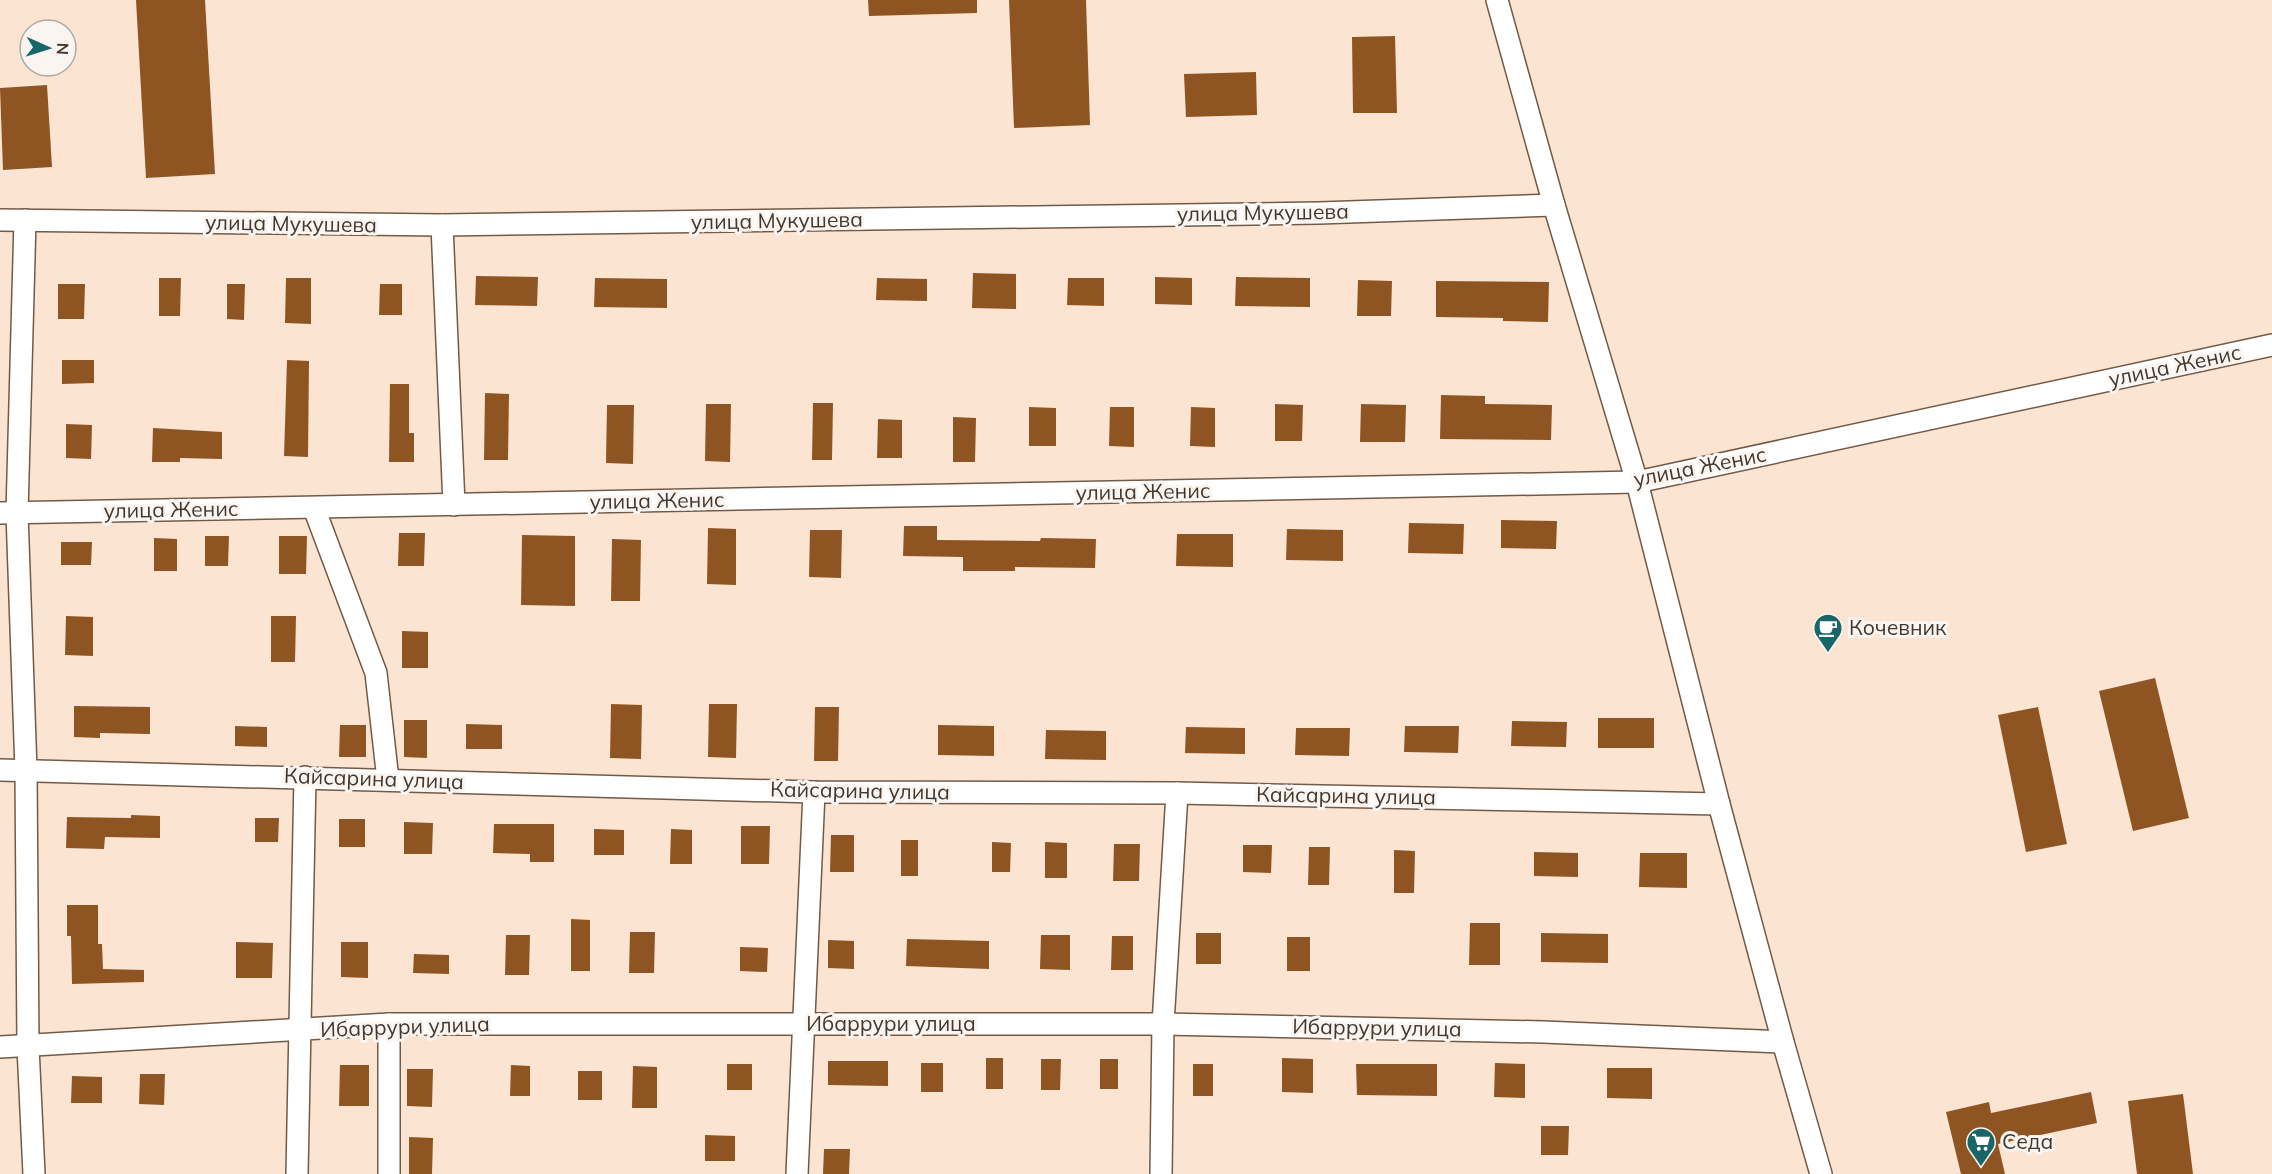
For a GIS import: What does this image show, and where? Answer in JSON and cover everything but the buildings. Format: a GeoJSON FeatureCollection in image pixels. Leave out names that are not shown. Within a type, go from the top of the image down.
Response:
{"type":"FeatureCollection","features":[{"type":"Feature","properties":{"kind":"street"},"geometry":{"type":"LineString","coordinates":[[1497,0],[1554,205],[1637,482],[1719,804],[1821,1174]]}},
{"type":"Feature","properties":{"kind":"street","name":"улица Мукушева"},"geometry":{"type":"LineString","coordinates":[[0,220],[442,225],[1308,213],[1554,205]]}},
{"type":"Feature","properties":{"kind":"street"},"geometry":{"type":"LineString","coordinates":[[25,220],[8,513],[26,770],[28,1047],[34,1174]]}},
{"type":"Feature","properties":{"kind":"street"},"geometry":{"type":"LineString","coordinates":[[442,225],[454,505]]}},
{"type":"Feature","properties":{"kind":"street","name":"улица Женис"},"geometry":{"type":"LineString","coordinates":[[8,513],[1637,482],[2272,345]]}},
{"type":"Feature","properties":{"kind":"street"},"geometry":{"type":"LineString","coordinates":[[314,508],[376,673],[388,780]]}},
{"type":"Feature","properties":{"kind":"street","name":"Кайсарина улица"},"geometry":{"type":"LineString","coordinates":[[0,770],[814,792],[1177,793],[1719,804]]}},
{"type":"Feature","properties":{"kind":"street"},"geometry":{"type":"LineString","coordinates":[[297,1174],[305,777]]}},
{"type":"Feature","properties":{"kind":"street"},"geometry":{"type":"LineString","coordinates":[[797,1174],[814,792]]}},
{"type":"Feature","properties":{"kind":"street"},"geometry":{"type":"LineString","coordinates":[[1161,1174],[1163,1024],[1177,793]]}},
{"type":"Feature","properties":{"kind":"street"},"geometry":{"type":"LineString","coordinates":[[389,1024],[389,1174]]}},
{"type":"Feature","properties":{"kind":"street","name":"Ибаррури улица"},"geometry":{"type":"LineString","coordinates":[[0,1047],[389,1024],[1163,1024],[1543,1032],[1783,1042]]}},
{"type":"Feature","properties":{"kind":"place","name":"Кочевник"},"geometry":{"type":"Point","coordinates":[1828,654]}},
{"type":"Feature","properties":{"kind":"place","name":"Седа"},"geometry":{"type":"Point","coordinates":[1981,1168]}}]}
